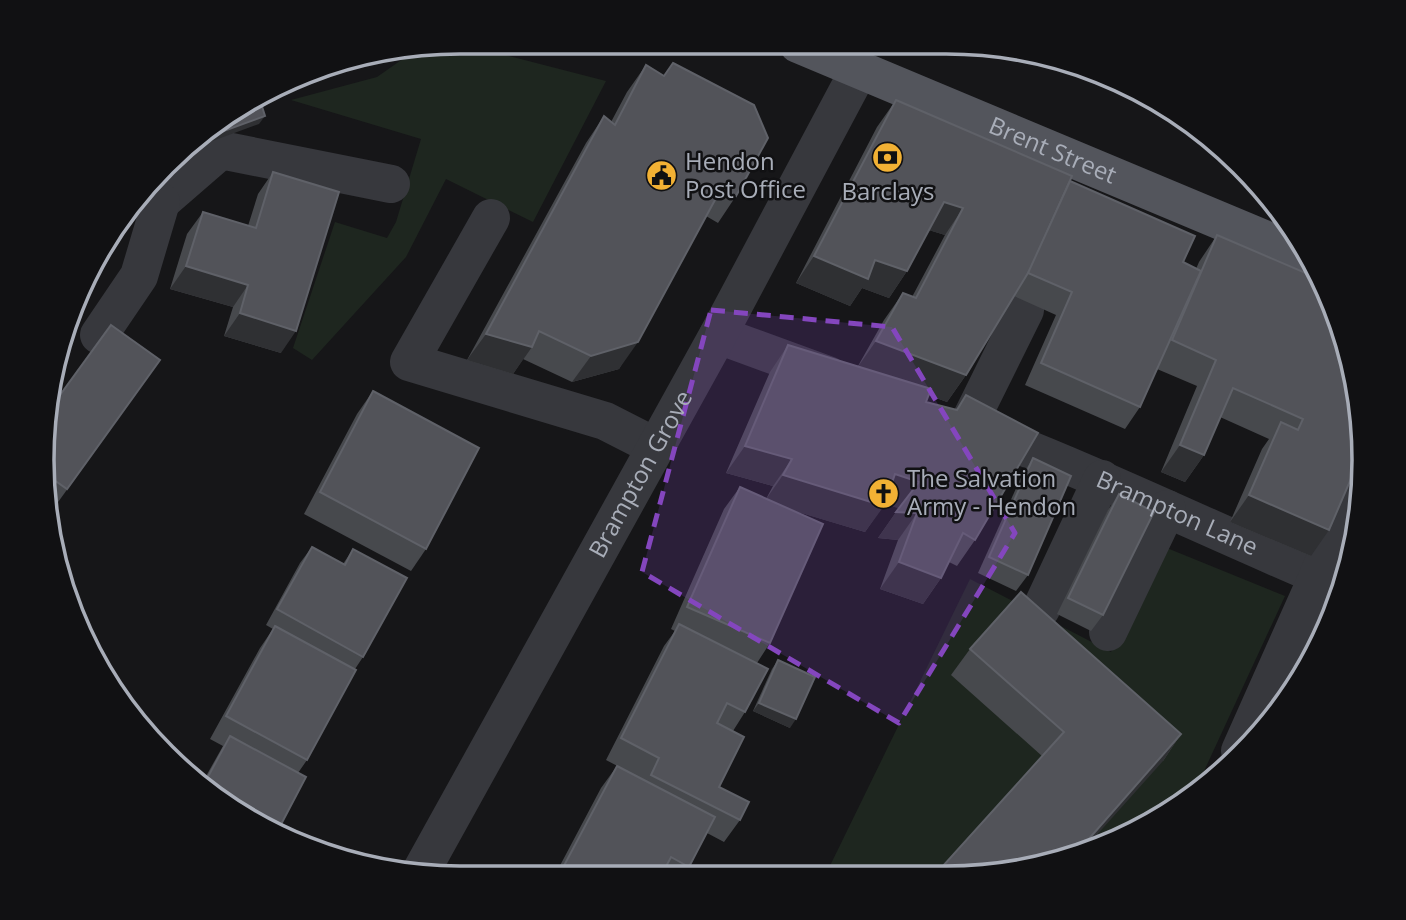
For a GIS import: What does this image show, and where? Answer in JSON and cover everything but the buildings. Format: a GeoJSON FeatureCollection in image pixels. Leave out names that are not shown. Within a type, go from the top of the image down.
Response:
{"type":"FeatureCollection","features":[{"type":"Feature","properties":{"kind":"main road","name":"Brent Street"},"geometry":{"type":"LineString","coordinates":[[821,54],[1293,251]]}},
{"type":"Feature","properties":{"kind":"street","name":"Brampton Grove"},"geometry":{"type":"LineString","coordinates":[[425,864],[718,335],[859,70]]}},
{"type":"Feature","properties":{"kind":"street"},"geometry":{"type":"LineString","coordinates":[[99,335],[139,276],[150,199],[221,150],[391,184]]}},
{"type":"Feature","properties":{"kind":"street"},"geometry":{"type":"LineString","coordinates":[[491,218],[409,362],[605,421],[656,447]]}},
{"type":"Feature","properties":{"kind":"street","name":"Brampton Lane"},"geometry":{"type":"LineString","coordinates":[[1025,310],[955,420],[1102,479],[1330,581]]}},
{"type":"Feature","properties":{"kind":"street"},"geometry":{"type":"LineString","coordinates":[[718,335],[863,387]]}},
{"type":"Feature","properties":{"kind":"street"},"geometry":{"type":"LineString","coordinates":[[1041,609],[1102,479]]}},
{"type":"Feature","properties":{"kind":"street"},"geometry":{"type":"LineString","coordinates":[[1108,632],[1167,509]]}},
{"type":"Feature","properties":{"kind":"street"},"geometry":{"type":"LineString","coordinates":[[1254,724],[1330,581],[1348,516]]}},
{"type":"Feature","properties":{"kind":"highlighted area"},"geometry":{"type":"Polygon","coordinates":[[[711,310],[892,327],[1015,533],[899,723],[642,572],[711,310]]]}},
{"type":"Feature","properties":{"kind":"shaded area"},"geometry":{"type":"Polygon","coordinates":[[[502,54],[606,81],[533,222],[446,179],[406,257],[312,360],[293,348],[335,222],[387,238],[396,222],[421,139],[291,100],[377,77],[403,59],[433,55],[502,54]]]}},
{"type":"Feature","properties":{"kind":"shaded area"},"geometry":{"type":"Polygon","coordinates":[[[1162,546],[1285,596],[1203,774],[1171,797],[1125,824],[1051,852],[973,865],[830,866],[970,579],[1111,652],[1162,546]]]}},
{"type":"Feature","properties":{"kind":"place","name":"Barclays"},"geometry":{"type":"Point","coordinates":[888,158]}},
{"type":"Feature","properties":{"kind":"place","name":"Hendon Post Office"},"geometry":{"type":"Point","coordinates":[662,176]}},
{"type":"Feature","properties":{"kind":"place","name":"The Salvation Army - Hendon"},"geometry":{"type":"Point","coordinates":[884,493]}}]}
